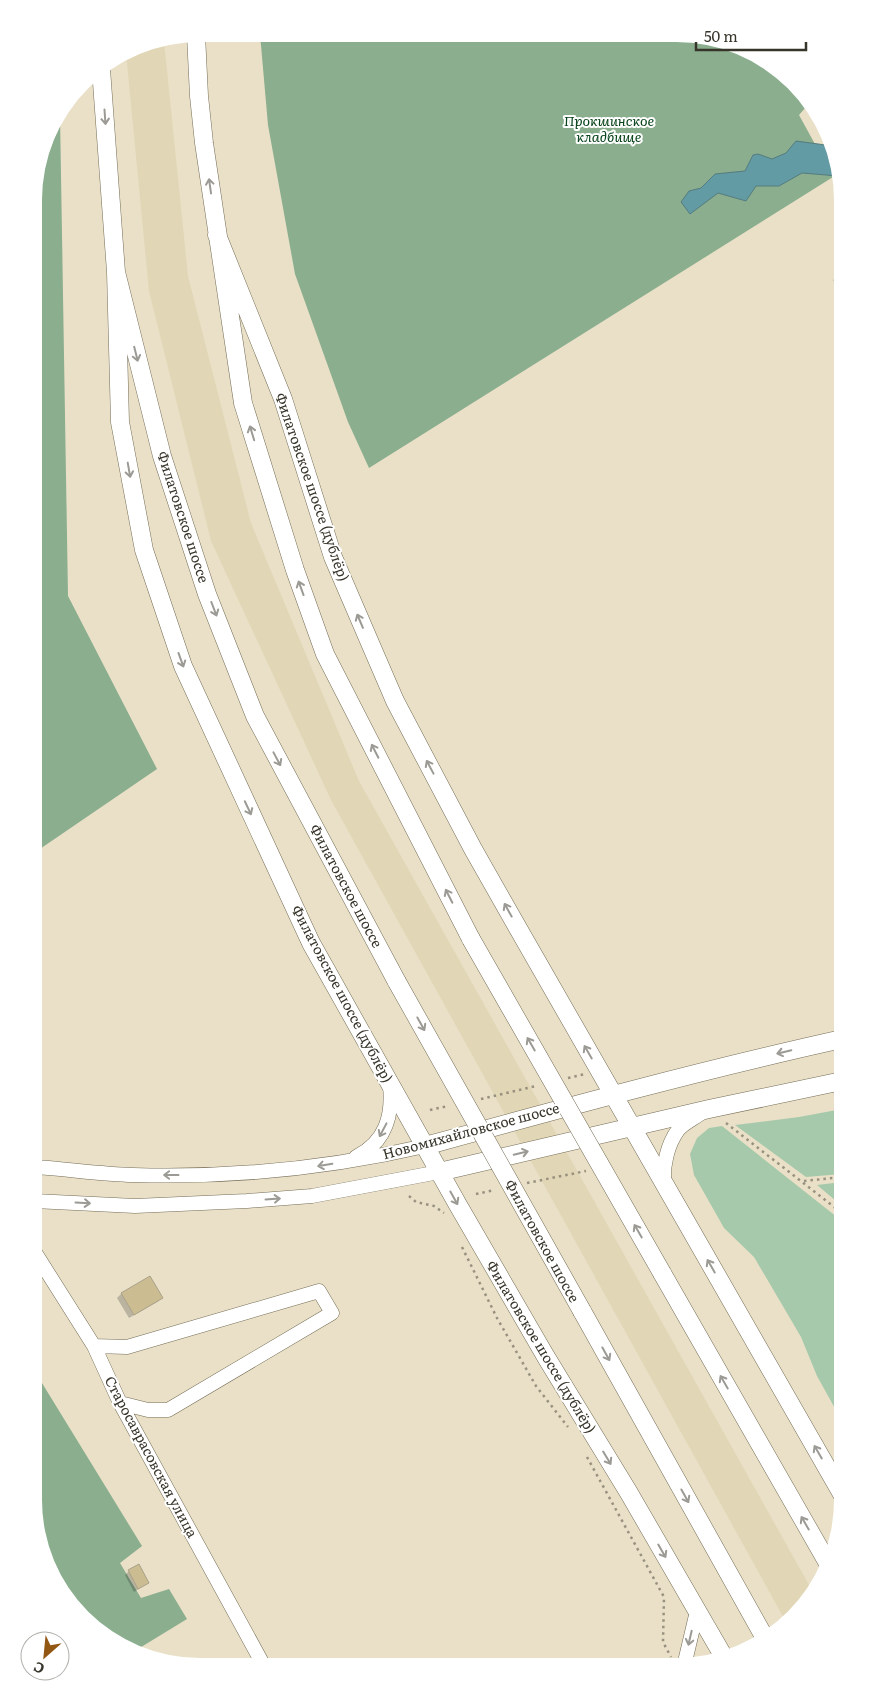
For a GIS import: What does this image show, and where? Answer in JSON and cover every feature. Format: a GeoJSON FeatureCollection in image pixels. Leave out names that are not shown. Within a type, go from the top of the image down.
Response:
{"type":"FeatureCollection","features":[{"type":"Feature","properties":{"kind":"main road"},"geometry":{"type":"LineString","coordinates":[[197,42],[203,133],[243,404],[295,570],[325,654],[471,939],[823,1555]]}},
{"type":"Feature","properties":{"kind":"main road","name":"Филатовское шоссе"},"geometry":{"type":"LineString","coordinates":[[102,78],[116,272],[162,456],[208,594],[255,716],[397,982],[762,1632]]}},
{"type":"Feature","properties":{"kind":"main road","name":"Филатовское шоссе (дублёр)"},"geometry":{"type":"LineString","coordinates":[[217,234],[283,398],[333,557],[395,701],[478,857],[664,1186],[833,1478]]}},
{"type":"Feature","properties":{"kind":"main road","name":"Филатовское шоссе (дублёр)"},"geometry":{"type":"LineString","coordinates":[[116,272],[120,422],[144,550],[183,666],[311,942],[425,1146],[546,1356],[629,1493],[721,1651]]}},
{"type":"Feature","properties":{"kind":"main road","name":"Новомихайловское шоссе"},"geometry":{"type":"LineString","coordinates":[[425,1146],[612,1094],[738,1062],[833,1041]]}},
{"type":"Feature","properties":{"kind":"main road","name":"Новомихайловское шоссе"},"geometry":{"type":"LineString","coordinates":[[440,1172],[709,1109],[833,1083]]}},
{"type":"Feature","properties":{"kind":"street"},"geometry":{"type":"LineString","coordinates":[[350,1160],[366,1152],[378,1140],[386,1126],[392,1102],[390,1084]]}},
{"type":"Feature","properties":{"kind":"street"},"geometry":{"type":"LineString","coordinates":[[664,1186],[663,1169],[672,1141],[679,1130],[689,1121],[709,1109]]}},
{"type":"Feature","properties":{"kind":"street","name":"Новомихайловское шоссе"},"geometry":{"type":"LineString","coordinates":[[42,1168],[133,1175],[219,1174],[310,1167],[425,1146]]}},
{"type":"Feature","properties":{"kind":"street","name":"Новомихайловское шоссе"},"geometry":{"type":"LineString","coordinates":[[42,1201],[135,1206],[312,1196],[440,1172]]}},
{"type":"Feature","properties":{"kind":"street","name":"Старосаврасовская улица"},"geometry":{"type":"LineString","coordinates":[[42,1264],[94,1346],[120,1404],[260,1658]]}},
{"type":"Feature","properties":{"kind":"street"},"geometry":{"type":"LineString","coordinates":[[94,1346],[127,1347],[319,1291],[332,1313],[168,1410],[148,1410],[120,1404]]}},
{"type":"Feature","properties":{"kind":"street"},"geometry":{"type":"LineString","coordinates":[[679,1658],[697,1610]]}},
{"type":"Feature","properties":{"kind":"path"},"geometry":{"type":"LineString","coordinates":[[566,1078],[585,1074]]}},
{"type":"Feature","properties":{"kind":"path"},"geometry":{"type":"LineString","coordinates":[[479,1099],[537,1085]]}},
{"type":"Feature","properties":{"kind":"path"},"geometry":{"type":"LineString","coordinates":[[430,1110],[450,1106]]}},
{"type":"Feature","properties":{"kind":"path"},"geometry":{"type":"LineString","coordinates":[[726,1123],[833,1206]]}},
{"type":"Feature","properties":{"kind":"path"},"geometry":{"type":"LineString","coordinates":[[524,1184],[590,1170]]}},
{"type":"Feature","properties":{"kind":"path"},"geometry":{"type":"LineString","coordinates":[[802,1182],[833,1178]]}},
{"type":"Feature","properties":{"kind":"path"},"geometry":{"type":"LineString","coordinates":[[476,1194],[495,1190]]}},
{"type":"Feature","properties":{"kind":"path"},"geometry":{"type":"LineString","coordinates":[[409,1196],[416,1202],[434,1206],[445,1214]]}},
{"type":"Feature","properties":{"kind":"path"},"geometry":{"type":"LineString","coordinates":[[462,1246],[497,1318],[536,1386],[574,1434]]}},
{"type":"Feature","properties":{"kind":"path"},"geometry":{"type":"LineString","coordinates":[[583,1451],[664,1597],[663,1642],[675,1658]]}},
{"type":"Feature","properties":{"kind":"shaded area"},"geometry":{"type":"Polygon","coordinates":[[[165,47],[188,276],[251,523],[359,781],[809,1584],[801,1597],[783,1616],[331,800],[211,541],[149,291],[127,61],[165,47]]]}},
{"type":"Feature","properties":{"kind":"green space","name":"Прокшинское кладбище"},"geometry":{"type":"Polygon","coordinates":[[[261,42],[675,42],[696,44],[726,51],[763,69],[780,82],[804,109],[799,115],[830,172],[831,178],[369,468],[348,422],[295,274],[268,125],[261,42]]]}},
{"type":"Feature","properties":{"kind":"green space"},"geometry":{"type":"Polygon","coordinates":[[[60,130],[68,596],[157,769],[42,848],[42,201],[48,160],[60,130]]]}},
{"type":"Feature","properties":{"kind":"green space"},"geometry":{"type":"Polygon","coordinates":[[[833,1111],[833,1175],[806,1177],[735,1125],[833,1111]]]}},
{"type":"Feature","properties":{"kind":"green space"},"geometry":{"type":"Polygon","coordinates":[[[722,1126],[833,1214],[833,1405],[817,1376],[801,1337],[754,1257],[724,1228],[694,1175],[690,1154],[697,1138],[709,1128],[722,1126]]]}},
{"type":"Feature","properties":{"kind":"green space"},"geometry":{"type":"Polygon","coordinates":[[[833,1183],[833,1199],[817,1185],[833,1183]]]}},
{"type":"Feature","properties":{"kind":"green space"},"geometry":{"type":"Polygon","coordinates":[[[42,1383],[142,1546],[120,1563],[141,1598],[169,1589],[187,1619],[142,1647],[104,1626],[75,1597],[59,1570],[51,1551],[44,1521],[42,1500],[42,1383]]]}},
{"type":"Feature","properties":{"kind":"water"},"geometry":{"type":"Polygon","coordinates":[[[796,141],[823,145],[831,175],[802,173],[779,186],[756,186],[746,201],[718,193],[690,214],[681,202],[689,191],[701,188],[715,174],[745,171],[753,155],[758,154],[772,159],[786,153],[796,141]]]}},
{"type":"Feature","properties":{"kind":"building"},"geometry":{"type":"Polygon","coordinates":[[[150,1276],[163,1298],[134,1315],[121,1293],[150,1276]]]}},
{"type":"Feature","properties":{"kind":"building"},"geometry":{"type":"Polygon","coordinates":[[[139,1564],[149,1583],[138,1589],[128,1570],[139,1564]]]}}]}
